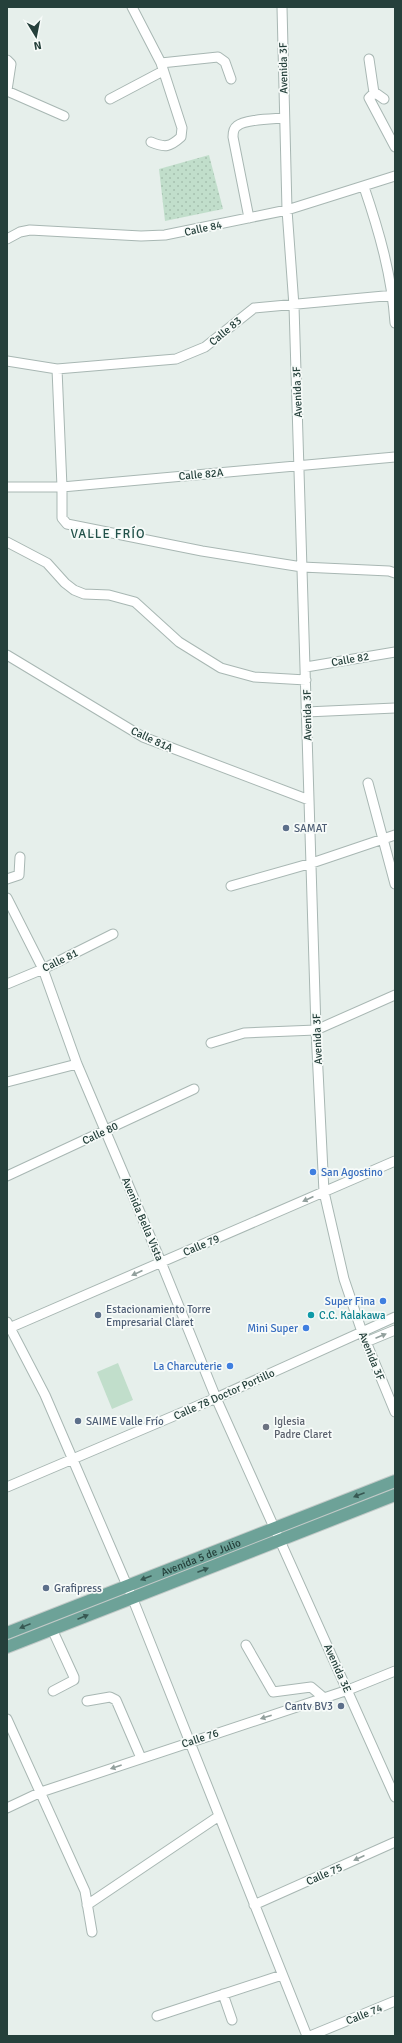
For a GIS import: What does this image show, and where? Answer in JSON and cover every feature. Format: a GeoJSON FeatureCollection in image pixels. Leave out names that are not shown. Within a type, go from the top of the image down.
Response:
{"type":"FeatureCollection","features":[{"type":"Feature","properties":{"kind":"main road","name":"Avenida 5 de Julio"},"geometry":{"type":"LineString","coordinates":[[7,1633],[395,1481]]}},
{"type":"Feature","properties":{"kind":"main road","name":"Avenida 5 de Julio"},"geometry":{"type":"LineString","coordinates":[[7,1646],[395,1495]]}},
{"type":"Feature","properties":{"kind":"street"},"geometry":{"type":"LineString","coordinates":[[132,7],[162,67],[182,128],[181,137],[172,146],[162,147],[151,142]]}},
{"type":"Feature","properties":{"kind":"street","name":"Avenida 3F"},"geometry":{"type":"LineString","coordinates":[[282,7],[287,210],[294,306],[306,667],[306,712],[312,863],[316,1030],[324,1192],[344,1279],[362,1332],[395,1412]]}},
{"type":"Feature","properties":{"kind":"street"},"geometry":{"type":"LineString","coordinates":[[110,99],[162,67],[218,57],[225,62],[231,79]]}},
{"type":"Feature","properties":{"kind":"street"},"geometry":{"type":"LineString","coordinates":[[368,59],[374,94]]}},
{"type":"Feature","properties":{"kind":"street"},"geometry":{"type":"LineString","coordinates":[[7,60],[11,64],[7,90],[64,116]]}},
{"type":"Feature","properties":{"kind":"street"},"geometry":{"type":"LineString","coordinates":[[374,94],[380,95],[384,99]]}},
{"type":"Feature","properties":{"kind":"street"},"geometry":{"type":"LineString","coordinates":[[374,94],[371,95],[370,100],[395,147]]}},
{"type":"Feature","properties":{"kind":"street"},"geometry":{"type":"LineString","coordinates":[[249,218],[233,137],[234,130],[238,125],[244,122],[284,118]]}},
{"type":"Feature","properties":{"kind":"street","name":"Calle 84"},"geometry":{"type":"LineString","coordinates":[[7,239],[20,232],[30,230],[142,236],[165,235],[287,210],[395,176]]}},
{"type":"Feature","properties":{"kind":"street"},"geometry":{"type":"LineString","coordinates":[[364,187],[374,218],[394,296],[395,323]]}},
{"type":"Feature","properties":{"kind":"street","name":"Calle 83"},"geometry":{"type":"LineString","coordinates":[[7,361],[57,369],[176,359],[205,347],[254,308],[294,306],[394,296]]}},
{"type":"Feature","properties":{"kind":"street"},"geometry":{"type":"LineString","coordinates":[[57,369],[62,518],[67,524],[202,550],[302,566],[389,570],[395,573]]}},
{"type":"Feature","properties":{"kind":"street","name":"Calle 82A"},"geometry":{"type":"LineString","coordinates":[[7,487],[62,487],[395,457]]}},
{"type":"Feature","properties":{"kind":"street"},"geometry":{"type":"LineString","coordinates":[[7,542],[47,563],[65,584],[74,590],[84,594],[108,595],[135,602],[179,642],[221,668],[254,677],[306,680]]}},
{"type":"Feature","properties":{"kind":"street","name":"Calle 82"},"geometry":{"type":"LineString","coordinates":[[306,667],[395,652]]}},
{"type":"Feature","properties":{"kind":"street","name":"Calle 81A"},"geometry":{"type":"LineString","coordinates":[[7,655],[143,737],[309,800]]}},
{"type":"Feature","properties":{"kind":"street"},"geometry":{"type":"LineString","coordinates":[[306,712],[395,708]]}},
{"type":"Feature","properties":{"kind":"street"},"geometry":{"type":"LineString","coordinates":[[368,783],[395,884]]}},
{"type":"Feature","properties":{"kind":"street"},"geometry":{"type":"LineString","coordinates":[[231,886],[312,863],[395,835]]}},
{"type":"Feature","properties":{"kind":"street"},"geometry":{"type":"LineString","coordinates":[[7,879],[19,875],[20,857]]}},
{"type":"Feature","properties":{"kind":"street","name":"Avenida Bella Vista"},"geometry":{"type":"LineString","coordinates":[[7,898],[42,969],[77,1064],[161,1262],[216,1398],[280,1540]]}},
{"type":"Feature","properties":{"kind":"street","name":"Calle 81"},"geometry":{"type":"LineString","coordinates":[[7,984],[42,969],[113,934]]}},
{"type":"Feature","properties":{"kind":"street"},"geometry":{"type":"LineString","coordinates":[[211,1043],[244,1033],[316,1030],[395,995]]}},
{"type":"Feature","properties":{"kind":"street"},"geometry":{"type":"LineString","coordinates":[[7,1082],[77,1064]]}},
{"type":"Feature","properties":{"kind":"street","name":"Calle 80"},"geometry":{"type":"LineString","coordinates":[[7,1176],[194,1089]]}},
{"type":"Feature","properties":{"kind":"street","name":"Calle 79"},"geometry":{"type":"LineString","coordinates":[[8,1326],[395,1161]]}},
{"type":"Feature","properties":{"kind":"street","name":"Calle 78 Doctor Portillo"},"geometry":{"type":"LineString","coordinates":[[7,1487],[216,1398],[395,1317]]}},
{"type":"Feature","properties":{"kind":"street"},"geometry":{"type":"LineString","coordinates":[[8,1326],[45,1395],[127,1585],[282,1975],[308,2036]]}},
{"type":"Feature","properties":{"kind":"street"},"geometry":{"type":"LineString","coordinates":[[366,1342],[395,1330]]}},
{"type":"Feature","properties":{"kind":"street","name":"Avenida 3E"},"geometry":{"type":"LineString","coordinates":[[280,1540],[395,1797]]}},
{"type":"Feature","properties":{"kind":"street"},"geometry":{"type":"LineString","coordinates":[[52,1629],[74,1677],[74,1680],[53,1691]]}},
{"type":"Feature","properties":{"kind":"street"},"geometry":{"type":"LineString","coordinates":[[246,1645],[273,1692],[311,1687],[324,1698]]}},
{"type":"Feature","properties":{"kind":"street","name":"Calle 76"},"geometry":{"type":"LineString","coordinates":[[7,1808],[41,1792],[348,1690],[395,1671]]}},
{"type":"Feature","properties":{"kind":"street"},"geometry":{"type":"LineString","coordinates":[[87,1701],[110,1697],[116,1700],[141,1758]]}},
{"type":"Feature","properties":{"kind":"street"},"geometry":{"type":"LineString","coordinates":[[8,1725],[41,1792],[85,1891],[92,1932]]}},
{"type":"Feature","properties":{"kind":"street"},"geometry":{"type":"LineString","coordinates":[[87,1904],[220,1816]]}},
{"type":"Feature","properties":{"kind":"street","name":"Calle 75"},"geometry":{"type":"LineString","coordinates":[[254,1905],[395,1842]]}},
{"type":"Feature","properties":{"kind":"street"},"geometry":{"type":"LineString","coordinates":[[157,2016],[282,1975]]}},
{"type":"Feature","properties":{"kind":"street"},"geometry":{"type":"LineString","coordinates":[[223,1994],[232,2020]]}},
{"type":"Feature","properties":{"kind":"street","name":"Calle 74"},"geometry":{"type":"LineString","coordinates":[[308,2036],[395,2001]]}},
{"type":"Feature","properties":{"kind":"green space"},"geometry":{"type":"Polygon","coordinates":[[[209,155],[223,209],[165,221],[159,169],[209,155]]]}},
{"type":"Feature","properties":{"kind":"green space"},"geometry":{"type":"Polygon","coordinates":[[[118,1363],[133,1400],[112,1409],[97,1372],[118,1363]]]}},
{"type":"Feature","properties":{"kind":"place","name":"SAMAT"},"geometry":{"type":"Point","coordinates":[286,828]}},
{"type":"Feature","properties":{"kind":"place","name":"San Agostino"},"geometry":{"type":"Point","coordinates":[313,1172]}},
{"type":"Feature","properties":{"kind":"place","name":"Super Fina"},"geometry":{"type":"Point","coordinates":[383,1301]}},
{"type":"Feature","properties":{"kind":"place","name":"Estacionamiento Torre Empresarial Claret"},"geometry":{"type":"Point","coordinates":[98,1315]}},
{"type":"Feature","properties":{"kind":"place","name":"C.C. Kalakawa"},"geometry":{"type":"Point","coordinates":[311,1315]}},
{"type":"Feature","properties":{"kind":"place","name":"Mini Super"},"geometry":{"type":"Point","coordinates":[306,1328]}},
{"type":"Feature","properties":{"kind":"place","name":"La Charcuterie"},"geometry":{"type":"Point","coordinates":[230,1366]}},
{"type":"Feature","properties":{"kind":"place","name":"SAIME Valle Frío"},"geometry":{"type":"Point","coordinates":[78,1421]}},
{"type":"Feature","properties":{"kind":"place","name":"Iglesia Padre Claret"},"geometry":{"type":"Point","coordinates":[266,1427]}},
{"type":"Feature","properties":{"kind":"place","name":"Grafipress"},"geometry":{"type":"Point","coordinates":[46,1588]}},
{"type":"Feature","properties":{"kind":"place","name":"Cantv BV3"},"geometry":{"type":"Point","coordinates":[341,1706]}},
{"type":"Feature","properties":{"kind":"district","name":"VALLE FRÍO"},"geometry":{"type":"Point","coordinates":[108,533]}}]}
